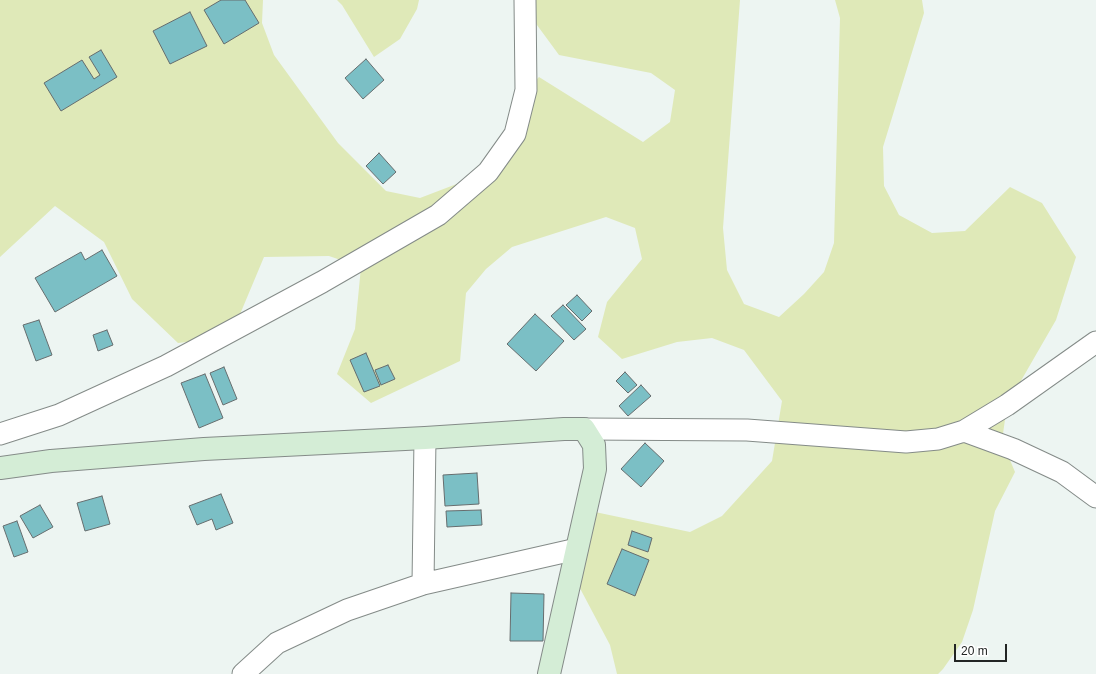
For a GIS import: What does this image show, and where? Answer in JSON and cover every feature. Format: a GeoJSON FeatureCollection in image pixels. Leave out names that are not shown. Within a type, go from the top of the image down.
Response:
{"type":"FeatureCollection","features":[{"type":"Feature","properties":{"kind":"main road"},"geometry":{"type":"LineString","coordinates":[[0,468],[51,461],[196,450],[425,438],[564,428],[584,429],[594,445],[595,469],[549,674]]}},
{"type":"Feature","properties":{"kind":"street"},"geometry":{"type":"LineString","coordinates":[[0,434],[59,415],[166,366],[322,282],[438,215],[488,172],[516,134],[526,90],[525,0]]}},
{"type":"Feature","properties":{"kind":"street"},"geometry":{"type":"LineString","coordinates":[[584,429],[747,430],[906,442],[938,439],[964,430],[1007,406],[1096,342]]}},
{"type":"Feature","properties":{"kind":"street"},"geometry":{"type":"LineString","coordinates":[[964,430],[1013,449],[1062,472],[1096,497]]}},
{"type":"Feature","properties":{"kind":"street"},"geometry":{"type":"LineString","coordinates":[[423,584],[425,438]]}},
{"type":"Feature","properties":{"kind":"street"},"geometry":{"type":"LineString","coordinates":[[243,674],[277,643],[347,610],[423,584],[577,549]]}},
{"type":"Feature","properties":{"kind":"green space"},"geometry":{"type":"Polygon","coordinates":[[[0,0],[263,0],[262,23],[274,55],[338,143],[386,191],[420,198],[488,172],[526,90],[539,77],[643,142],[670,122],[675,90],[651,73],[559,55],[523,6],[524,0],[740,0],[723,228],[727,270],[744,304],[779,317],[804,294],[824,272],[834,243],[840,18],[835,0],[922,0],[924,13],[883,147],[884,186],[899,215],[932,233],[965,231],[1010,187],[1042,203],[1076,257],[1056,320],[1007,405],[1002,441],[1015,472],[995,511],[973,610],[962,642],[938,674],[617,674],[610,645],[565,560],[595,512],[690,532],[722,516],[772,461],[782,401],[744,350],[712,338],[677,342],[622,359],[598,337],[607,302],[642,259],[635,228],[606,217],[512,247],[486,269],[466,293],[460,361],[371,403],[337,374],[355,329],[361,267],[329,256],[264,257],[238,319],[213,339],[178,343],[132,299],[104,242],[55,206],[0,257],[0,0]]]}},
{"type":"Feature","properties":{"kind":"green space"},"geometry":{"type":"Polygon","coordinates":[[[337,0],[419,0],[417,9],[400,39],[374,57],[342,5],[337,0]]]}},
{"type":"Feature","properties":{"kind":"building"},"geometry":{"type":"Polygon","coordinates":[[[221,0],[245,0],[259,23],[224,44],[204,10],[221,0]]]}},
{"type":"Feature","properties":{"kind":"building"},"geometry":{"type":"Polygon","coordinates":[[[190,12],[207,46],[170,64],[153,31],[190,12]]]}},
{"type":"Feature","properties":{"kind":"building"},"geometry":{"type":"Polygon","coordinates":[[[101,50],[117,77],[61,111],[44,83],[82,60],[94,79],[100,75],[89,57],[101,50]]]}},
{"type":"Feature","properties":{"kind":"building"},"geometry":{"type":"Polygon","coordinates":[[[366,59],[384,80],[363,99],[345,78],[366,59]]]}},
{"type":"Feature","properties":{"kind":"building"},"geometry":{"type":"Polygon","coordinates":[[[379,153],[396,172],[383,184],[366,166],[379,153]]]}},
{"type":"Feature","properties":{"kind":"building"},"geometry":{"type":"Polygon","coordinates":[[[102,250],[117,276],[55,312],[35,278],[81,252],[85,260],[102,250]]]}},
{"type":"Feature","properties":{"kind":"building"},"geometry":{"type":"Polygon","coordinates":[[[577,295],[592,311],[582,321],[566,305],[577,295]]]}},
{"type":"Feature","properties":{"kind":"building"},"geometry":{"type":"Polygon","coordinates":[[[563,305],[586,329],[574,340],[551,316],[563,305]]]}},
{"type":"Feature","properties":{"kind":"building"},"geometry":{"type":"Polygon","coordinates":[[[535,314],[564,341],[536,371],[507,344],[535,314]]]}},
{"type":"Feature","properties":{"kind":"building"},"geometry":{"type":"Polygon","coordinates":[[[39,320],[52,355],[36,361],[23,325],[39,320]]]}},
{"type":"Feature","properties":{"kind":"building"},"geometry":{"type":"Polygon","coordinates":[[[107,330],[113,345],[98,351],[93,335],[107,330]]]}},
{"type":"Feature","properties":{"kind":"building"},"geometry":{"type":"Polygon","coordinates":[[[366,353],[380,386],[364,392],[350,360],[366,353]]]}},
{"type":"Feature","properties":{"kind":"building"},"geometry":{"type":"Polygon","coordinates":[[[388,365],[395,379],[381,385],[375,370],[388,365]]]}},
{"type":"Feature","properties":{"kind":"building"},"geometry":{"type":"Polygon","coordinates":[[[224,367],[237,399],[223,405],[210,373],[224,367]]]}},
{"type":"Feature","properties":{"kind":"building"},"geometry":{"type":"Polygon","coordinates":[[[625,372],[637,385],[628,393],[616,381],[625,372]]]}},
{"type":"Feature","properties":{"kind":"building"},"geometry":{"type":"Polygon","coordinates":[[[205,374],[223,418],[199,428],[181,383],[205,374]]]}},
{"type":"Feature","properties":{"kind":"building"},"geometry":{"type":"Polygon","coordinates":[[[641,385],[651,396],[628,416],[619,406],[641,385]]]}},
{"type":"Feature","properties":{"kind":"building"},"geometry":{"type":"Polygon","coordinates":[[[645,443],[664,461],[641,487],[621,469],[645,443]]]}},
{"type":"Feature","properties":{"kind":"building"},"geometry":{"type":"Polygon","coordinates":[[[477,473],[479,504],[445,506],[443,475],[477,473]]]}},
{"type":"Feature","properties":{"kind":"building"},"geometry":{"type":"Polygon","coordinates":[[[221,494],[233,523],[216,530],[212,519],[197,525],[189,506],[221,494]]]}},
{"type":"Feature","properties":{"kind":"building"},"geometry":{"type":"Polygon","coordinates":[[[102,496],[110,524],[85,531],[77,503],[102,496]]]}},
{"type":"Feature","properties":{"kind":"building"},"geometry":{"type":"Polygon","coordinates":[[[40,505],[53,527],[33,538],[20,516],[40,505]]]}},
{"type":"Feature","properties":{"kind":"building"},"geometry":{"type":"Polygon","coordinates":[[[481,510],[482,525],[447,527],[446,511],[481,510]]]}},
{"type":"Feature","properties":{"kind":"building"},"geometry":{"type":"Polygon","coordinates":[[[17,521],[28,552],[14,557],[3,526],[17,521]]]}},
{"type":"Feature","properties":{"kind":"building"},"geometry":{"type":"Polygon","coordinates":[[[632,531],[652,538],[648,552],[628,545],[632,531]]]}},
{"type":"Feature","properties":{"kind":"building"},"geometry":{"type":"Polygon","coordinates":[[[622,549],[649,560],[635,596],[607,584],[622,549]]]}},
{"type":"Feature","properties":{"kind":"building"},"geometry":{"type":"Polygon","coordinates":[[[511,593],[544,594],[543,641],[510,641],[511,593]]]}}]}
